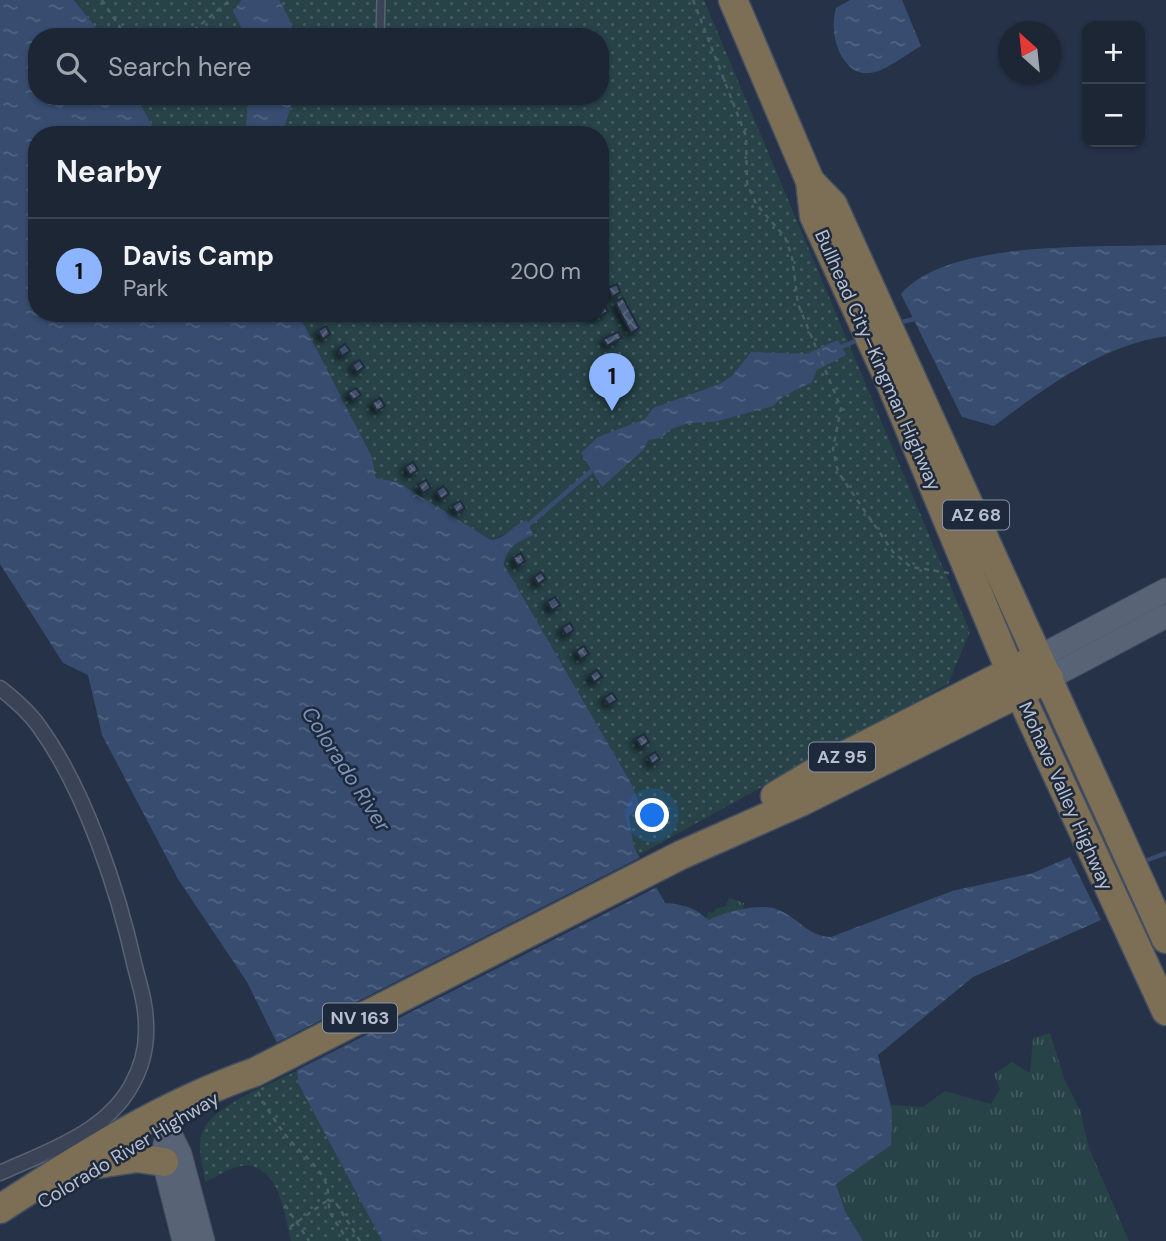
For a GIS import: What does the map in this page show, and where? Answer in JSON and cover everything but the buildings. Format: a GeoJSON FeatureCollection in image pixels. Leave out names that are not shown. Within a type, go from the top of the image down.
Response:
{"type":"FeatureCollection","features":[{"type":"Feature","properties":{"kind":"highway","name":"Bullhead City–Kingman Highway"},"geometry":{"type":"LineString","coordinates":[[733,0],[810,181],[814,216],[866,301],[901,379],[1044,667]]}},
{"type":"Feature","properties":{"kind":"highway","name":"Bullhead City–Kingman Highway"},"geometry":{"type":"LineString","coordinates":[[901,379],[1015,682]]}},
{"type":"Feature","properties":{"kind":"highway"},"geometry":{"type":"LineString","coordinates":[[1015,682],[1044,667]]}},
{"type":"Feature","properties":{"kind":"highway","name":"Mohave Valley Highway"},"geometry":{"type":"LineString","coordinates":[[1044,667],[1166,939]]}},
{"type":"Feature","properties":{"kind":"highway","name":"Mohave Valley Highway"},"geometry":{"type":"LineString","coordinates":[[466,964],[681,855],[803,801],[1015,682],[1166,1011]]}},
{"type":"Feature","properties":{"kind":"highway","name":"Colorado River Highway"},"geometry":{"type":"LineString","coordinates":[[0,1228],[208,1088],[256,1081],[466,964]]}},
{"type":"Feature","properties":{"kind":"highway","name":"Colorado River Highway"},"geometry":{"type":"LineString","coordinates":[[0,1209],[86,1154],[163,1120]]}},
{"type":"Feature","properties":{"kind":"highway"},"geometry":{"type":"LineString","coordinates":[[98,1164],[137,1158],[164,1162]]}},
{"type":"Feature","properties":{"kind":"main road"},"geometry":{"type":"LineString","coordinates":[[1044,667],[1166,590]]}},
{"type":"Feature","properties":{"kind":"main road"},"geometry":{"type":"LineString","coordinates":[[1044,667],[1166,616]]}},
{"type":"Feature","properties":{"kind":"main road"},"geometry":{"type":"LineString","coordinates":[[163,1120],[164,1162],[184,1241]]}},
{"type":"Feature","properties":{"kind":"main road"},"geometry":{"type":"LineString","coordinates":[[163,1120],[180,1154],[203,1241]]}},
{"type":"Feature","properties":{"kind":"street"},"geometry":{"type":"LineString","coordinates":[[0,688],[37,724],[79,799],[105,862],[126,926],[146,1021],[145,1049],[137,1075],[114,1109],[81,1133],[0,1173]]}},
{"type":"Feature","properties":{"kind":"lane"},"geometry":{"type":"LineString","coordinates":[[380,28],[381,0]]}},
{"type":"Feature","properties":{"kind":"path"},"geometry":{"type":"LineString","coordinates":[[102,0],[120,28]]}},
{"type":"Feature","properties":{"kind":"path"},"geometry":{"type":"LineString","coordinates":[[197,28],[230,0]]}},
{"type":"Feature","properties":{"kind":"path"},"geometry":{"type":"LineString","coordinates":[[693,0],[746,136],[747,183],[756,204],[785,237],[792,257],[798,304],[841,408],[833,449],[838,472],[856,502],[893,552],[911,567],[952,574]]}},
{"type":"Feature","properties":{"kind":"path"},"geometry":{"type":"LineString","coordinates":[[256,1081],[288,1138],[307,1156],[325,1181],[330,1213],[348,1241]]}},
{"type":"Feature","properties":{"kind":"path"},"geometry":{"type":"LineString","coordinates":[[290,1227],[328,1200]]}},
{"type":"Feature","properties":{"kind":"path"},"geometry":{"type":"LineString","coordinates":[[328,1200],[336,1203],[360,1241]]}},
{"type":"Feature","properties":{"kind":"path"},"geometry":{"type":"LineString","coordinates":[[285,1205],[309,1241]]}},
{"type":"Feature","properties":{"kind":"green space"},"geometry":{"type":"Polygon","coordinates":[[[74,0],[704,0],[970,632],[948,684],[639,855],[634,847],[629,817],[639,806],[631,783],[504,565],[506,534],[491,540],[397,482],[376,478],[372,457],[303,322],[609,322],[609,126],[152,126],[141,105],[609,105],[609,28],[96,28],[74,0]]]}},
{"type":"Feature","properties":{"kind":"green space"},"geometry":{"type":"Polygon","coordinates":[[[729,898],[744,903],[743,911],[883,1104],[923,1107],[945,1091],[991,1104],[1000,1089],[994,1074],[1012,1062],[1030,1073],[1033,1038],[1050,1033],[1065,1081],[1080,1110],[1089,1148],[1129,1241],[863,1241],[845,1211],[830,1165],[722,937],[706,918],[708,912],[713,913],[717,908],[726,906],[729,898]]]}},
{"type":"Feature","properties":{"kind":"green space"},"geometry":{"type":"Polygon","coordinates":[[[297,1071],[298,1083],[382,1241],[291,1241],[278,1192],[264,1172],[254,1167],[236,1167],[205,1182],[200,1145],[207,1123],[229,1105],[297,1071]]]}},
{"type":"Feature","properties":{"kind":"water","name":"Colorado River"},"geometry":{"type":"Polygon","coordinates":[[[0,0],[74,0],[96,28],[28,28],[28,105],[141,105],[152,126],[28,126],[28,322],[303,322],[372,457],[376,478],[397,482],[491,540],[501,537],[527,520],[533,535],[513,546],[504,565],[631,783],[640,806],[629,817],[634,847],[665,903],[688,907],[708,920],[740,909],[773,908],[815,933],[831,937],[952,891],[1033,873],[1070,857],[1101,920],[973,977],[878,1055],[892,1111],[891,1145],[836,1184],[845,1211],[863,1241],[382,1241],[298,1083],[297,1071],[276,1041],[247,982],[178,879],[102,735],[88,675],[63,663],[0,564],[0,0]]]}},
{"type":"Feature","properties":{"kind":"water"},"geometry":{"type":"Polygon","coordinates":[[[242,0],[279,0],[292,28],[242,28],[233,11],[242,0]]]}},
{"type":"Feature","properties":{"kind":"water"},"geometry":{"type":"Polygon","coordinates":[[[850,0],[902,0],[921,46],[888,67],[867,73],[857,71],[847,64],[839,51],[834,30],[836,8],[850,0]]]}},
{"type":"Feature","properties":{"kind":"water"},"geometry":{"type":"Polygon","coordinates":[[[248,105],[291,105],[285,126],[247,126],[248,105]]]}},
{"type":"Feature","properties":{"kind":"water"},"geometry":{"type":"Polygon","coordinates":[[[1166,245],[1166,336],[1119,349],[1075,370],[994,426],[962,417],[901,294],[923,276],[952,264],[987,255],[1064,247],[1166,245]]]}},
{"type":"Feature","properties":{"kind":"water"},"geometry":{"type":"Polygon","coordinates":[[[838,340],[846,355],[817,370],[812,382],[784,396],[773,406],[714,422],[689,423],[671,429],[661,438],[649,440],[643,450],[602,487],[581,453],[598,437],[645,419],[653,408],[720,384],[733,375],[751,352],[806,354],[838,340]]]}},
{"type":"Feature","properties":{"kind":"pier"},"geometry":{"type":"Polygon","coordinates":[[[643,856],[659,886],[293,1072],[274,1044],[643,856]]]}},
{"type":"Feature","properties":{"kind":"waterway"},"geometry":{"type":"LineString","coordinates":[[897,323],[919,318]]}},
{"type":"Feature","properties":{"kind":"waterway"},"geometry":{"type":"LineString","coordinates":[[839,348],[860,339]]}},
{"type":"Feature","properties":{"kind":"waterway"},"geometry":{"type":"LineString","coordinates":[[527,526],[595,468]]}},
{"type":"Feature","properties":{"kind":"waterway"},"geometry":{"type":"LineString","coordinates":[[1142,862],[1166,853]]}},
{"type":"Feature","properties":{"kind":"place","name":"Davis Camp"},"geometry":{"type":"Point","coordinates":[612,411]}}]}
